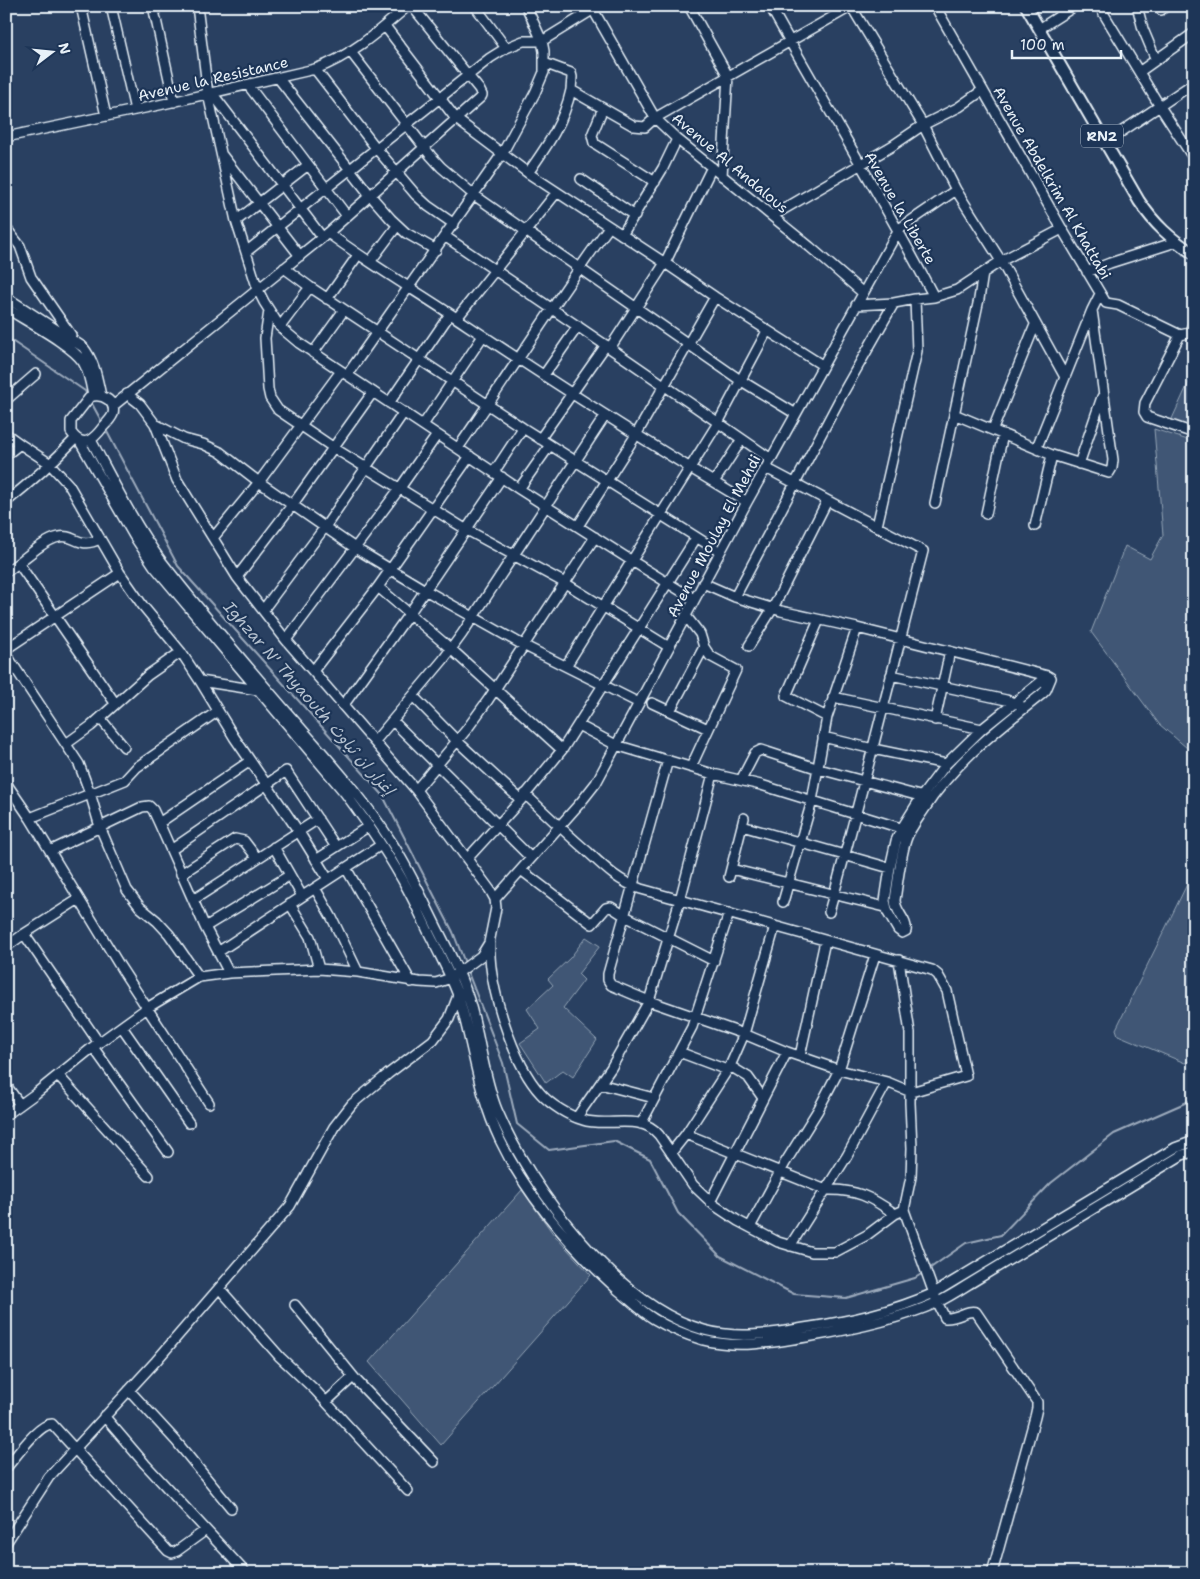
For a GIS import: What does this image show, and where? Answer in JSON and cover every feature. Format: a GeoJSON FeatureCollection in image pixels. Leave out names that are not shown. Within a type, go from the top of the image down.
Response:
{"type":"FeatureCollection","features":[{"type":"Feature","properties":{"kind":"main road","name":"RN2"},"geometry":{"type":"LineString","coordinates":[[1026,6],[1139,201],[1151,218],[1176,242],[1194,254]]}},
{"type":"Feature","properties":{"kind":"street"},"geometry":{"type":"LineString","coordinates":[[80,6],[106,116]]}},
{"type":"Feature","properties":{"kind":"street"},"geometry":{"type":"LineString","coordinates":[[111,6],[135,110]]}},
{"type":"Feature","properties":{"kind":"street"},"geometry":{"type":"LineString","coordinates":[[153,6],[174,102]]}},
{"type":"Feature","properties":{"kind":"street"},"geometry":{"type":"LineString","coordinates":[[197,6],[220,153],[236,220],[258,290],[280,327],[313,353],[519,489],[694,599]]}},
{"type":"Feature","properties":{"kind":"street","name":"Avenue la Resistance"},"geometry":{"type":"LineString","coordinates":[[6,137],[315,70],[328,65],[350,51],[385,26],[408,6]]}},
{"type":"Feature","properties":{"kind":"street"},"geometry":{"type":"LineString","coordinates":[[112,406],[325,235],[481,96],[480,91],[412,6]]}},
{"type":"Feature","properties":{"kind":"street"},"geometry":{"type":"LineString","coordinates":[[475,6],[506,48]]}},
{"type":"Feature","properties":{"kind":"street"},"geometry":{"type":"LineString","coordinates":[[213,538],[378,331],[446,237],[502,154],[542,78],[544,63],[542,41],[526,6]]}},
{"type":"Feature","properties":{"kind":"street"},"geometry":{"type":"LineString","coordinates":[[689,6],[728,76],[722,176]]}},
{"type":"Feature","properties":{"kind":"street","name":"Avenue la Liberte"},"geometry":{"type":"LineString","coordinates":[[770,6],[899,229],[934,297]]}},
{"type":"Feature","properties":{"kind":"street"},"geometry":{"type":"LineString","coordinates":[[570,90],[638,127],[645,127],[655,118],[851,6],[923,125],[956,190],[1001,261],[1065,377]]}},
{"type":"Feature","properties":{"kind":"street","name":"Avenue Abdelkrim Al Khattabi"},"geometry":{"type":"LineString","coordinates":[[935,6],[1106,303],[1118,305],[1180,335]]}},
{"type":"Feature","properties":{"kind":"street"},"geometry":{"type":"LineString","coordinates":[[1039,28],[1074,6]]}},
{"type":"Feature","properties":{"kind":"street"},"geometry":{"type":"LineString","coordinates":[[1099,6],[1194,159]]}},
{"type":"Feature","properties":{"kind":"street"},"geometry":{"type":"LineString","coordinates":[[1137,6],[1143,29],[1156,60]]}},
{"type":"Feature","properties":{"kind":"street"},"geometry":{"type":"LineString","coordinates":[[246,252],[301,210],[406,124],[506,48],[523,41],[542,41],[594,7]]}},
{"type":"Feature","properties":{"kind":"street","name":"Avenue Al Andalous"},"geometry":{"type":"LineString","coordinates":[[594,7],[655,118],[677,139],[816,252],[863,293]]}},
{"type":"Feature","properties":{"kind":"street"},"geometry":{"type":"LineString","coordinates":[[385,26],[456,119],[528,173],[665,262],[714,297],[822,366]]}},
{"type":"Feature","properties":{"kind":"street"},"geometry":{"type":"LineString","coordinates":[[1139,72],[1194,33]]}},
{"type":"Feature","properties":{"kind":"street"},"geometry":{"type":"LineString","coordinates":[[350,51],[441,167],[474,195],[527,230],[635,308],[740,380],[796,414]]}},
{"type":"Feature","properties":{"kind":"street"},"geometry":{"type":"LineString","coordinates":[[528,173],[565,113],[572,78],[571,73],[544,63]]}},
{"type":"Feature","properties":{"kind":"street"},"geometry":{"type":"LineString","coordinates":[[315,70],[396,172],[428,206],[454,224]]}},
{"type":"Feature","properties":{"kind":"street"},"geometry":{"type":"LineString","coordinates":[[278,79],[397,226],[436,250]]}},
{"type":"Feature","properties":{"kind":"street"},"geometry":{"type":"LineString","coordinates":[[1106,142],[1194,83]]}},
{"type":"Feature","properties":{"kind":"street"},"geometry":{"type":"LineString","coordinates":[[248,85],[347,216]]}},
{"type":"Feature","properties":{"kind":"street"},"geometry":{"type":"LineString","coordinates":[[772,216],[892,146],[923,125],[959,107],[983,90]]}},
{"type":"Feature","properties":{"kind":"street"},"geometry":{"type":"LineString","coordinates":[[210,93],[301,210],[325,235],[370,262],[605,416],[747,502]]}},
{"type":"Feature","properties":{"kind":"street"},"geometry":{"type":"LineString","coordinates":[[603,108],[592,133],[594,143],[655,182]]}},
{"type":"Feature","properties":{"kind":"street"},"geometry":{"type":"LineString","coordinates":[[622,235],[655,182],[677,139]]}},
{"type":"Feature","properties":{"kind":"street"},"geometry":{"type":"LineString","coordinates":[[220,153],[300,256]]}},
{"type":"Feature","properties":{"kind":"street"},"geometry":{"type":"LineString","coordinates":[[236,220],[308,165]]}},
{"type":"Feature","properties":{"kind":"street"},"geometry":{"type":"LineString","coordinates":[[540,439],[635,308],[665,262],[712,167]]}},
{"type":"Feature","properties":{"kind":"street"},"geometry":{"type":"LineString","coordinates":[[580,179],[635,216]]}},
{"type":"Feature","properties":{"kind":"street","name":"Avenue Moulay El Mehdi"},"geometry":{"type":"LineString","coordinates":[[495,899],[596,783],[747,502],[899,229],[956,190]]}},
{"type":"Feature","properties":{"kind":"street"},"geometry":{"type":"LineString","coordinates":[[389,403],[418,359],[557,192]]}},
{"type":"Feature","properties":{"kind":"street"},"geometry":{"type":"LineString","coordinates":[[370,262],[397,226]]}},
{"type":"Feature","properties":{"kind":"street"},"geometry":{"type":"LineString","coordinates":[[458,448],[519,359],[551,308],[609,227]]}},
{"type":"Feature","properties":{"kind":"street"},"geometry":{"type":"LineString","coordinates":[[6,228],[20,246],[32,277],[74,339]]}},
{"type":"Feature","properties":{"kind":"street"},"geometry":{"type":"LineString","coordinates":[[856,305],[915,300],[957,290],[1001,261],[1062,228]]}},
{"type":"Feature","properties":{"kind":"street"},"geometry":{"type":"LineString","coordinates":[[446,237],[771,459]]}},
{"type":"Feature","properties":{"kind":"street"},"geometry":{"type":"LineString","coordinates":[[1087,272],[1176,242]]}},
{"type":"Feature","properties":{"kind":"street"},"geometry":{"type":"LineString","coordinates":[[328,298],[358,255]]}},
{"type":"Feature","properties":{"kind":"street"},"geometry":{"type":"LineString","coordinates":[[284,268],[452,382],[720,552]]}},
{"type":"Feature","properties":{"kind":"street"},"geometry":{"type":"LineString","coordinates":[[935,504],[983,273]]}},
{"type":"Feature","properties":{"kind":"street"},"geometry":{"type":"LineString","coordinates":[[280,327],[310,287]]}},
{"type":"Feature","properties":{"kind":"street"},"geometry":{"type":"LineString","coordinates":[[1037,447],[1100,294]]}},
{"type":"Feature","properties":{"kind":"street"},"geometry":{"type":"LineString","coordinates":[[6,297],[84,347],[96,369],[97,396]]}},
{"type":"Feature","properties":{"kind":"street"},"geometry":{"type":"LineString","coordinates":[[578,526],[636,435],[714,297]]}},
{"type":"Feature","properties":{"kind":"street"},"geometry":{"type":"LineString","coordinates":[[877,526],[917,351],[915,300]]}},
{"type":"Feature","properties":{"kind":"street"},"geometry":{"type":"LineString","coordinates":[[735,598],[894,303]]}},
{"type":"Feature","properties":{"kind":"street"},"geometry":{"type":"LineString","coordinates":[[6,308],[66,346],[79,357],[88,371],[97,396]]}},
{"type":"Feature","properties":{"kind":"street"},"geometry":{"type":"LineString","coordinates":[[313,353],[344,310]]}},
{"type":"Feature","properties":{"kind":"street"},"geometry":{"type":"LineString","coordinates":[[954,414],[1037,447],[1052,455],[1109,474],[1113,460],[1092,310]]}},
{"type":"Feature","properties":{"kind":"street"},"geometry":{"type":"LineString","coordinates":[[269,311],[265,338],[268,389],[270,398],[278,410],[334,448],[467,530],[564,584],[669,647]]}},
{"type":"Feature","properties":{"kind":"street"},"geometry":{"type":"LineString","coordinates":[[1194,323],[1188,333],[1180,335],[1145,403],[1144,412],[1147,417],[1194,433]]}},
{"type":"Feature","properties":{"kind":"street"},"geometry":{"type":"LineString","coordinates":[[993,429],[1035,325]]}},
{"type":"Feature","properties":{"kind":"street"},"geometry":{"type":"LineString","coordinates":[[544,375],[578,326]]}},
{"type":"Feature","properties":{"kind":"street"},"geometry":{"type":"LineString","coordinates":[[566,666],[718,423],[768,331]]}},
{"type":"Feature","properties":{"kind":"street"},"geometry":{"type":"LineString","coordinates":[[423,425],[483,336]]}},
{"type":"Feature","properties":{"kind":"street"},"geometry":{"type":"LineString","coordinates":[[6,400],[36,374]]}},
{"type":"Feature","properties":{"kind":"street"},"geometry":{"type":"LineString","coordinates":[[237,577],[293,504],[373,392]]}},
{"type":"Feature","properties":{"kind":"street"},"geometry":{"type":"LineString","coordinates":[[6,1115],[147,1008],[199,977],[229,973],[319,969],[358,972],[410,982],[436,983],[458,974],[481,956],[489,943],[495,915],[495,899],[416,790],[286,640],[237,577],[178,480],[155,424],[140,404],[127,394]]}},
{"type":"Feature","properties":{"kind":"street"},"geometry":{"type":"LineString","coordinates":[[1079,464],[1103,394]]}},
{"type":"Feature","properties":{"kind":"street"},"geometry":{"type":"LineString","coordinates":[[91,440],[111,418],[112,406],[108,399],[97,396],[89,398],[71,421],[71,432],[78,439],[148,559],[345,794],[369,826],[458,974],[458,995],[479,1086],[501,1144],[545,1212],[561,1232],[602,1275],[653,1318],[695,1337],[723,1344],[745,1345],[848,1330],[885,1321],[937,1302],[970,1284],[1182,1156],[1194,1152]]}},
{"type":"Feature","properties":{"kind":"street"},"geometry":{"type":"LineString","coordinates":[[263,610],[325,527],[404,412]]}},
{"type":"Feature","properties":{"kind":"street"},"geometry":{"type":"LineString","coordinates":[[375,741],[451,649],[605,416]]}},
{"type":"Feature","properties":{"kind":"street"},"geometry":{"type":"LineString","coordinates":[[155,424],[220,452],[259,482],[355,548],[425,590],[523,645],[639,703]]}},
{"type":"Feature","properties":{"kind":"street"},"geometry":{"type":"LineString","coordinates":[[344,706],[467,530],[523,428]]}},
{"type":"Feature","properties":{"kind":"street"},"geometry":{"type":"LineString","coordinates":[[6,434],[49,463],[69,485],[120,573],[181,652],[250,762],[299,832],[328,879]]}},
{"type":"Feature","properties":{"kind":"street"},"geometry":{"type":"LineString","coordinates":[[986,514],[1003,434]]}},
{"type":"Feature","properties":{"kind":"street"},"geometry":{"type":"LineString","coordinates":[[286,640],[400,488],[437,435]]}},
{"type":"Feature","properties":{"kind":"street"},"geometry":{"type":"LineString","coordinates":[[6,502],[78,439],[91,440]]}},
{"type":"Feature","properties":{"kind":"street"},"geometry":{"type":"LineString","coordinates":[[714,482],[742,439]]}},
{"type":"Feature","properties":{"kind":"street"},"geometry":{"type":"LineString","coordinates":[[91,440],[141,530],[160,558],[264,685],[351,786],[374,816],[416,885],[463,984],[495,1105],[510,1138],[538,1184],[568,1225],[611,1271],[660,1311],[690,1325],[724,1334],[745,1335],[766,1334],[847,1321],[909,1304],[934,1293],[1176,1148],[1194,1141]]}},
{"type":"Feature","properties":{"kind":"street"},"geometry":{"type":"LineString","coordinates":[[6,455],[20,444]]}},
{"type":"Feature","properties":{"kind":"street"},"geometry":{"type":"LineString","coordinates":[[519,489],[550,445]]}},
{"type":"Feature","properties":{"kind":"street"},"geometry":{"type":"LineString","coordinates":[[1035,526],[1052,455]]}},
{"type":"Feature","properties":{"kind":"street"},"geometry":{"type":"LineString","coordinates":[[313,671],[378,587],[470,456]]}},
{"type":"Feature","properties":{"kind":"street"},"geometry":{"type":"LineString","coordinates":[[766,468],[923,551],[882,708],[866,781],[829,912]]}},
{"type":"Feature","properties":{"kind":"street"},"geometry":{"type":"LineString","coordinates":[[749,646],[773,608],[827,501]]}},
{"type":"Feature","properties":{"kind":"street"},"geometry":{"type":"LineString","coordinates":[[6,572],[57,537],[63,536],[88,544],[100,539]]}},
{"type":"Feature","properties":{"kind":"street"},"geometry":{"type":"LineString","coordinates":[[416,790],[457,741],[495,690],[595,537]]}},
{"type":"Feature","properties":{"kind":"street"},"geometry":{"type":"LineString","coordinates":[[467,859],[562,750],[696,538]]}},
{"type":"Feature","properties":{"kind":"street"},"geometry":{"type":"LineString","coordinates":[[18,564],[115,703]]}},
{"type":"Feature","properties":{"kind":"street"},"geometry":{"type":"LineString","coordinates":[[6,649],[120,573]]}},
{"type":"Feature","properties":{"kind":"street"},"geometry":{"type":"LineString","coordinates":[[703,583],[735,598],[1050,677],[926,798]]}},
{"type":"Feature","properties":{"kind":"street"},"geometry":{"type":"LineString","coordinates":[[378,587],[451,649],[562,750]]}},
{"type":"Feature","properties":{"kind":"street"},"geometry":{"type":"LineString","coordinates":[[686,616],[700,634],[704,647],[710,656],[736,670],[691,767]]}},
{"type":"Feature","properties":{"kind":"street"},"geometry":{"type":"LineString","coordinates":[[819,620],[786,696],[827,717]]}},
{"type":"Feature","properties":{"kind":"street"},"geometry":{"type":"LineString","coordinates":[[783,902],[812,800],[827,717],[858,628]]}},
{"type":"Feature","properties":{"kind":"street"},"geometry":{"type":"LineString","coordinates":[[670,711],[704,647]]}},
{"type":"Feature","properties":{"kind":"street"},"geometry":{"type":"LineString","coordinates":[[935,720],[950,651]]}},
{"type":"Feature","properties":{"kind":"street"},"geometry":{"type":"LineString","coordinates":[[66,744],[100,718],[148,675],[181,652]]}},
{"type":"Feature","properties":{"kind":"street"},"geometry":{"type":"LineString","coordinates":[[6,654],[79,764],[100,827],[126,890],[140,907],[157,921],[168,934],[199,977]]}},
{"type":"Feature","properties":{"kind":"street"},"geometry":{"type":"LineString","coordinates":[[891,675],[1020,706]]}},
{"type":"Feature","properties":{"kind":"street"},"geometry":{"type":"LineString","coordinates":[[200,682],[258,690]]}},
{"type":"Feature","properties":{"kind":"street"},"geometry":{"type":"LineString","coordinates":[[413,696],[457,741],[613,874],[634,887],[932,970],[944,983],[966,1076],[911,1092],[887,1082],[839,1070],[787,1052],[744,1034],[613,987],[608,980],[608,974],[634,887],[668,760]]}},
{"type":"Feature","properties":{"kind":"street"},"geometry":{"type":"LineString","coordinates":[[833,698],[982,729]]}},
{"type":"Feature","properties":{"kind":"street"},"geometry":{"type":"LineString","coordinates":[[652,702],[708,729]]}},
{"type":"Feature","properties":{"kind":"street"},"geometry":{"type":"LineString","coordinates":[[906,829],[905,845],[894,904],[907,926],[904,932],[898,930],[886,907],[890,868],[896,841],[906,829],[946,764],[982,729],[1020,706]]}},
{"type":"Feature","properties":{"kind":"street"},"geometry":{"type":"LineString","coordinates":[[30,818],[125,780],[137,767],[218,711]]}},
{"type":"Feature","properties":{"kind":"street"},"geometry":{"type":"LineString","coordinates":[[100,718],[124,747]]}},
{"type":"Feature","properties":{"kind":"street"},"geometry":{"type":"LineString","coordinates":[[393,721],[436,766],[531,858]]}},
{"type":"Feature","properties":{"kind":"street"},"geometry":{"type":"LineString","coordinates":[[578,726],[616,745],[713,774],[812,800],[906,829]]}},
{"type":"Feature","properties":{"kind":"street"},"geometry":{"type":"LineString","coordinates":[[823,737],[946,764]]}},
{"type":"Feature","properties":{"kind":"street"},"geometry":{"type":"LineString","coordinates":[[741,780],[755,753],[761,750],[819,769],[926,798]]}},
{"type":"Feature","properties":{"kind":"street"},"geometry":{"type":"LineString","coordinates":[[159,823],[250,762]]}},
{"type":"Feature","properties":{"kind":"street"},"geometry":{"type":"LineString","coordinates":[[171,850],[267,786],[286,771],[336,847]]}},
{"type":"Feature","properties":{"kind":"street"},"geometry":{"type":"LineString","coordinates":[[577,1118],[634,1030],[649,1001],[680,900],[713,774]]}},
{"type":"Feature","properties":{"kind":"street"},"geometry":{"type":"LineString","coordinates":[[6,783],[30,818],[147,1008],[209,1103]]}},
{"type":"Feature","properties":{"kind":"street"},"geometry":{"type":"LineString","coordinates":[[50,850],[147,806],[153,810],[205,927],[229,973]]}},
{"type":"Feature","properties":{"kind":"street"},"geometry":{"type":"LineString","coordinates":[[193,900],[318,820]]}},
{"type":"Feature","properties":{"kind":"street"},"geometry":{"type":"LineString","coordinates":[[886,907],[789,884],[730,873],[743,822],[800,844],[890,868]]}},
{"type":"Feature","properties":{"kind":"street"},"geometry":{"type":"LineString","coordinates":[[316,860],[369,826]]}},
{"type":"Feature","properties":{"kind":"street"},"geometry":{"type":"LineString","coordinates":[[181,874],[235,839],[244,841],[257,858]]}},
{"type":"Feature","properties":{"kind":"street"},"geometry":{"type":"LineString","coordinates":[[218,952],[381,845]]}},
{"type":"Feature","properties":{"kind":"street"},"geometry":{"type":"LineString","coordinates":[[274,847],[302,896]]}},
{"type":"Feature","properties":{"kind":"street"},"geometry":{"type":"LineString","coordinates":[[346,868],[410,982]]}},
{"type":"Feature","properties":{"kind":"street"},"geometry":{"type":"LineString","coordinates":[[521,870],[592,924],[608,907],[714,961]]}},
{"type":"Feature","properties":{"kind":"street"},"geometry":{"type":"LineString","coordinates":[[205,927],[290,875]]}},
{"type":"Feature","properties":{"kind":"street"},"geometry":{"type":"LineString","coordinates":[[316,888],[358,972]]}},
{"type":"Feature","properties":{"kind":"street"},"geometry":{"type":"LineString","coordinates":[[6,947],[79,899]]}},
{"type":"Feature","properties":{"kind":"street"},"geometry":{"type":"LineString","coordinates":[[290,904],[310,937],[319,969]]}},
{"type":"Feature","properties":{"kind":"street"},"geometry":{"type":"LineString","coordinates":[[641,1124],[696,1018],[729,914]]}},
{"type":"Feature","properties":{"kind":"street"},"geometry":{"type":"LineString","coordinates":[[671,1153],[686,1134],[729,1068],[744,1034],[775,926]]}},
{"type":"Feature","properties":{"kind":"street"},"geometry":{"type":"LineString","coordinates":[[24,934],[168,1152]]}},
{"type":"Feature","properties":{"kind":"street"},"geometry":{"type":"LineString","coordinates":[[491,936],[490,954],[496,993],[505,1025],[529,1079],[541,1095],[583,1121],[648,1125],[656,1130],[693,1185],[710,1202],[778,1242],[812,1252],[835,1252],[867,1235],[900,1212],[911,1177],[910,1033],[898,960]]}},
{"type":"Feature","properties":{"kind":"street"},"geometry":{"type":"LineString","coordinates":[[800,1056],[825,941]]}},
{"type":"Feature","properties":{"kind":"street"},"geometry":{"type":"LineString","coordinates":[[750,1227],[839,1070],[875,955]]}},
{"type":"Feature","properties":{"kind":"street"},"geometry":{"type":"LineString","coordinates":[[6,1543],[43,1485],[290,1206],[330,1135],[352,1104],[432,1040],[449,1020],[463,984]]}},
{"type":"Feature","properties":{"kind":"street"},"geometry":{"type":"LineString","coordinates":[[122,1026],[189,1124]]}},
{"type":"Feature","properties":{"kind":"street"},"geometry":{"type":"LineString","coordinates":[[679,1052],[729,1068],[748,1078],[763,1098]]}},
{"type":"Feature","properties":{"kind":"street"},"geometry":{"type":"LineString","coordinates":[[710,1202],[787,1052]]}},
{"type":"Feature","properties":{"kind":"street"},"geometry":{"type":"LineString","coordinates":[[58,1075],[150,1176]]}},
{"type":"Feature","properties":{"kind":"street"},"geometry":{"type":"LineString","coordinates":[[790,1246],[826,1190],[887,1082]]}},
{"type":"Feature","properties":{"kind":"street"},"geometry":{"type":"LineString","coordinates":[[600,1084],[654,1098]]}},
{"type":"Feature","properties":{"kind":"street"},"geometry":{"type":"LineString","coordinates":[[6,1085],[20,1105]]}},
{"type":"Feature","properties":{"kind":"street"},"geometry":{"type":"LineString","coordinates":[[686,1134],[826,1190],[844,1189],[874,1199],[900,1212],[920,1256],[944,1318],[955,1318],[969,1311],[976,1312],[1037,1402],[1035,1417],[992,1573]]}},
{"type":"Feature","properties":{"kind":"street"},"geometry":{"type":"LineString","coordinates":[[516,1168],[525,1162]]}},
{"type":"Feature","properties":{"kind":"street"},"geometry":{"type":"LineString","coordinates":[[561,1232],[568,1225]]}},
{"type":"Feature","properties":{"kind":"street"},"geometry":{"type":"LineString","coordinates":[[219,1288],[280,1357],[326,1402],[408,1491]]}},
{"type":"Feature","properties":{"kind":"street"},"geometry":{"type":"LineString","coordinates":[[295,1305],[353,1377],[434,1462]]}},
{"type":"Feature","properties":{"kind":"street"},"geometry":{"type":"LineString","coordinates":[[326,1402],[353,1377]]}},
{"type":"Feature","properties":{"kind":"street"},"geometry":{"type":"LineString","coordinates":[[129,1390],[176,1441],[230,1508]]}},
{"type":"Feature","properties":{"kind":"street"},"geometry":{"type":"LineString","coordinates":[[104,1416],[145,1464],[246,1573]]}},
{"type":"Feature","properties":{"kind":"street"},"geometry":{"type":"LineString","coordinates":[[6,1468],[38,1430],[46,1425],[53,1425],[169,1552],[178,1551],[206,1530]]}},
{"type":"Feature","properties":{"kind":"shaded area"},"geometry":{"type":"Polygon","coordinates":[[[1194,371],[1194,429],[1171,421],[1194,371]]]}},
{"type":"Feature","properties":{"kind":"shaded area"},"geometry":{"type":"Polygon","coordinates":[[[1154,429],[1194,442],[1194,754],[1159,724],[1091,632],[1125,546],[1150,559],[1163,535],[1154,429]]]}},
{"type":"Feature","properties":{"kind":"shaded area"},"geometry":{"type":"Polygon","coordinates":[[[1194,870],[1194,1059],[1185,1063],[1118,1035],[1116,1029],[1194,870]]]}},
{"type":"Feature","properties":{"kind":"shaded area"},"geometry":{"type":"Polygon","coordinates":[[[586,937],[600,946],[578,974],[584,980],[563,1008],[597,1040],[573,1077],[563,1070],[546,1083],[520,1043],[540,1029],[527,1009],[553,985],[548,979],[570,958],[586,937]]]}},
{"type":"Feature","properties":{"kind":"shaded area"},"geometry":{"type":"Polygon","coordinates":[[[522,1190],[554,1235],[591,1275],[441,1445],[369,1362],[522,1190]]]}},
{"type":"Feature","properties":{"kind":"waterway","name":"Ighzar N' Thyaouth إغزار ان ثياوث"},"geometry":{"type":"LineString","coordinates":[[6,337],[85,391],[87,395]]}},
{"type":"Feature","properties":{"kind":"waterway","name":"Ighzar N' Thyaouth إغزار ان ثياوث"},"geometry":{"type":"LineString","coordinates":[[91,402],[103,424]]}},
{"type":"Feature","properties":{"kind":"waterway","name":"Ighzar N' Thyaouth إغزار ان ثياوث"},"geometry":{"type":"LineString","coordinates":[[105,428],[178,566],[382,794],[453,932],[465,963]]}},
{"type":"Feature","properties":{"kind":"waterway","name":"Ighzar N' Thyaouth إغزار ان ثياوث"},"geometry":{"type":"LineString","coordinates":[[467,970],[503,1063],[517,1124],[549,1150],[614,1141],[650,1159],[678,1213],[720,1256],[794,1294],[846,1298],[915,1278],[923,1273]]}},
{"type":"Feature","properties":{"kind":"waterway","name":"Ighzar N' Thyaouth إغزار ان ثياوث"},"geometry":{"type":"LineString","coordinates":[[929,1269],[966,1243],[1001,1235],[1051,1183],[1114,1134],[1194,1099]]}}]}
